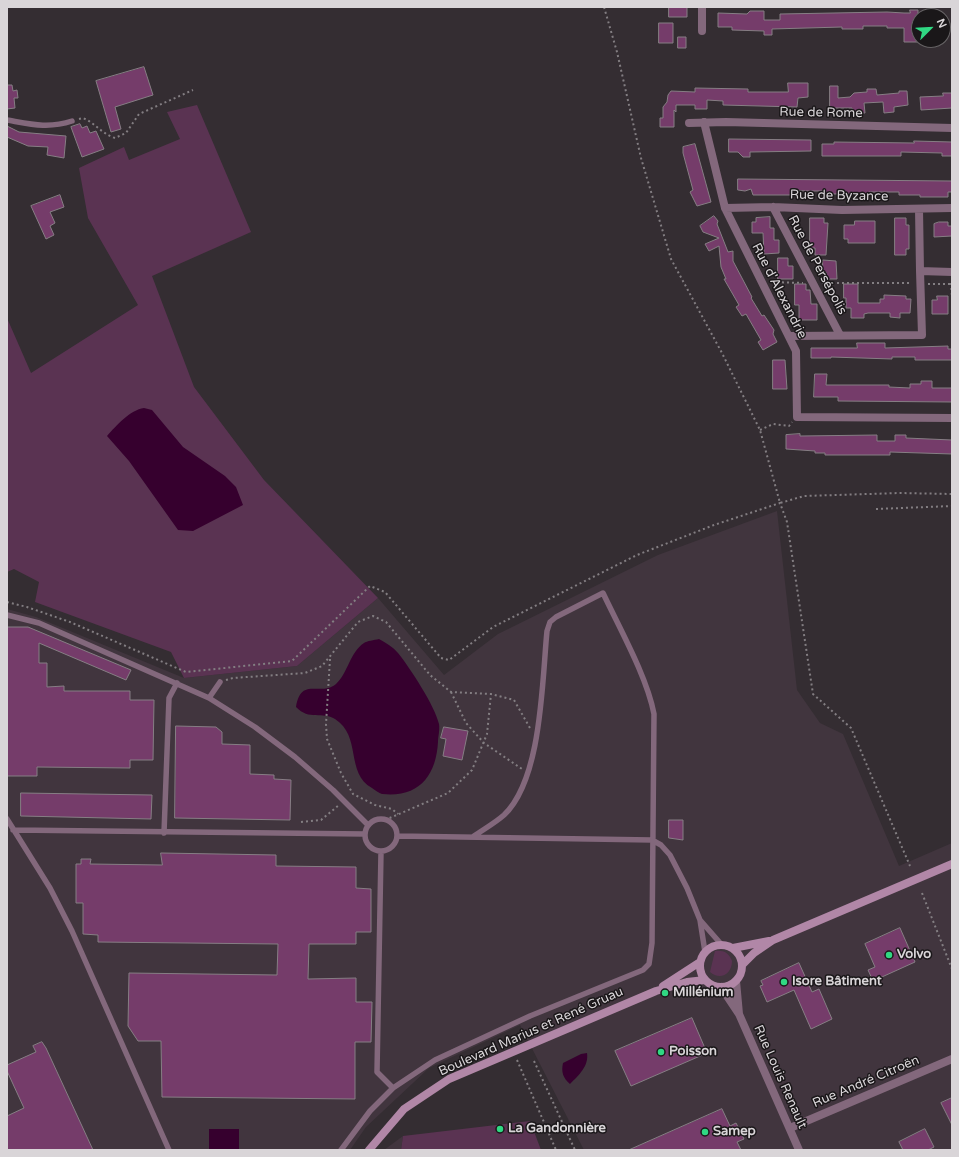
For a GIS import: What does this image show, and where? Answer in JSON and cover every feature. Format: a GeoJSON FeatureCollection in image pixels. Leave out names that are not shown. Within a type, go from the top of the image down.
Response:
{"type":"FeatureCollection","features":[{"type":"Feature","properties":{"kind":"main road"},"geometry":{"type":"LineString","coordinates":[[742,964],[754,953],[773,940],[952,864]]}},
{"type":"Feature","properties":{"kind":"main road"},"geometry":{"type":"LineString","coordinates":[[733,948],[741,958],[742,964],[741,973],[736,981],[721,987],[710,984],[705,980],[700,968],[700,962],[705,952],[715,945],[721,944],[733,948],[773,940]]}},
{"type":"Feature","properties":{"kind":"main road","name":"Boulevard Marius et René Gruau"},"geometry":{"type":"LineString","coordinates":[[656,991],[700,962]]}},
{"type":"Feature","properties":{"kind":"main road","name":"Boulevard Marius et René Gruau"},"geometry":{"type":"LineString","coordinates":[[369,1150],[404,1108],[449,1079],[656,991],[688,982],[705,980]]}},
{"type":"Feature","properties":{"kind":"street"},"geometry":{"type":"LineString","coordinates":[[702,7],[702,31]]}},
{"type":"Feature","properties":{"kind":"street","name":"Rue de Rome"},"geometry":{"type":"LineString","coordinates":[[688,123],[704,122],[952,128]]}},
{"type":"Feature","properties":{"kind":"street","name":"Rue d'Alexandrie"},"geometry":{"type":"LineString","coordinates":[[704,122],[725,208],[790,336],[796,351],[796,417]]}},
{"type":"Feature","properties":{"kind":"street","name":"Rue de Byzance"},"geometry":{"type":"LineString","coordinates":[[725,208],[773,207],[842,210],[952,208]]}},
{"type":"Feature","properties":{"kind":"street","name":"Rue de Persépolis"},"geometry":{"type":"LineString","coordinates":[[773,207],[840,335]]}},
{"type":"Feature","properties":{"kind":"street"},"geometry":{"type":"LineString","coordinates":[[790,336],[922,335],[920,209]]}},
{"type":"Feature","properties":{"kind":"street"},"geometry":{"type":"LineString","coordinates":[[920,272],[952,272]]}},
{"type":"Feature","properties":{"kind":"street"},"geometry":{"type":"LineString","coordinates":[[796,417],[952,418]]}},
{"type":"Feature","properties":{"kind":"street","name":"Rue Louis Renault"},"geometry":{"type":"LineString","coordinates":[[736,981],[739,1014]]}},
{"type":"Feature","properties":{"kind":"street","name":"Rue Louis Renault"},"geometry":{"type":"LineString","coordinates":[[721,987],[739,1014],[799,1150]]}},
{"type":"Feature","properties":{"kind":"street","name":"Rue André Citroën"},"geometry":{"type":"LineString","coordinates":[[790,1128],[870,1092],[952,1059]]}},
{"type":"Feature","properties":{"kind":"lane"},"geometry":{"type":"LineString","coordinates":[[7,120],[32,126],[48,126],[72,121]]}},
{"type":"Feature","properties":{"kind":"lane"},"geometry":{"type":"LineString","coordinates":[[341,1150],[370,1111],[394,1088],[435,1060],[530,1016],[643,970],[649,964],[652,943],[654,714],[652,701],[603,593],[556,617],[550,622],[547,631],[536,748],[528,773],[516,798],[505,814],[474,836]]}},
{"type":"Feature","properties":{"kind":"lane"},"geometry":{"type":"LineString","coordinates":[[7,615],[40,623],[209,698],[255,727],[289,753],[343,800],[368,825]]}},
{"type":"Feature","properties":{"kind":"lane"},"geometry":{"type":"LineString","coordinates":[[209,698],[220,682]]}},
{"type":"Feature","properties":{"kind":"lane"},"geometry":{"type":"LineString","coordinates":[[164,833],[169,698],[177,683]]}},
{"type":"Feature","properties":{"kind":"lane"},"geometry":{"type":"LineString","coordinates":[[7,819],[50,888],[72,931],[170,1150]]}},
{"type":"Feature","properties":{"kind":"lane"},"geometry":{"type":"LineString","coordinates":[[376,820],[385,820],[394,826],[397,836],[391,849],[381,852],[371,848],[365,839],[365,834],[368,825],[376,820]]}},
{"type":"Feature","properties":{"kind":"lane"},"geometry":{"type":"LineString","coordinates":[[14,830],[164,833],[365,834]]}},
{"type":"Feature","properties":{"kind":"lane"},"geometry":{"type":"LineString","coordinates":[[397,836],[474,836],[652,840],[661,845],[670,855],[700,920],[705,952]]}},
{"type":"Feature","properties":{"kind":"lane"},"geometry":{"type":"LineString","coordinates":[[381,852],[377,1072],[394,1088]]}},
{"type":"Feature","properties":{"kind":"lane"},"geometry":{"type":"LineString","coordinates":[[700,920],[721,944]]}},
{"type":"Feature","properties":{"kind":"path"},"geometry":{"type":"LineString","coordinates":[[604,7],[641,158],[671,259],[722,353],[760,430],[780,503],[804,496],[952,494]]}},
{"type":"Feature","properties":{"kind":"path"},"geometry":{"type":"LineString","coordinates":[[72,121],[82,118],[94,123],[107,135],[115,138],[126,133],[139,114],[193,90]]}},
{"type":"Feature","properties":{"kind":"path"},"geometry":{"type":"LineString","coordinates":[[762,282],[951,284],[952,298]]}},
{"type":"Feature","properties":{"kind":"path"},"geometry":{"type":"LineString","coordinates":[[760,430],[773,424],[789,426],[796,417]]}},
{"type":"Feature","properties":{"kind":"path"},"geometry":{"type":"LineString","coordinates":[[876,508],[952,506]]}},
{"type":"Feature","properties":{"kind":"path"},"geometry":{"type":"LineString","coordinates":[[7,602],[27,607],[70,622],[186,672],[212,671]]}},
{"type":"Feature","properties":{"kind":"path"},"geometry":{"type":"LineString","coordinates":[[220,682],[233,678],[305,673],[322,666],[358,622],[373,616],[386,622],[430,675],[451,692],[466,723],[484,743],[528,773]]}},
{"type":"Feature","properties":{"kind":"path"},"geometry":{"type":"LineString","coordinates":[[330,658],[326,724],[328,739],[341,773],[353,794],[376,805],[392,809],[398,814]]}},
{"type":"Feature","properties":{"kind":"path"},"geometry":{"type":"LineString","coordinates":[[451,692],[491,694],[514,700],[530,729]]}},
{"type":"Feature","properties":{"kind":"path"},"geometry":{"type":"LineString","coordinates":[[385,820],[448,793],[472,770],[488,734],[491,694]]}},
{"type":"Feature","properties":{"kind":"path"},"geometry":{"type":"LineString","coordinates":[[301,822],[321,820],[333,811],[343,800]]}},
{"type":"Feature","properties":{"kind":"path"},"geometry":{"type":"LineString","coordinates":[[922,893],[952,969]]}},
{"type":"Feature","properties":{"kind":"path"},"geometry":{"type":"LineString","coordinates":[[534,1061],[575,1150]]}},
{"type":"Feature","properties":{"kind":"path"},"geometry":{"type":"LineString","coordinates":[[521,1070],[556,1150]]}},
{"type":"Feature","properties":{"kind":"shaded area"},"geometry":{"type":"Polygon","coordinates":[[[197,105],[251,232],[152,276],[194,387],[264,480],[378,598],[297,666],[184,678],[171,652],[35,602],[39,582],[14,569],[7,572],[7,318],[31,373],[138,305],[88,218],[79,168],[124,147],[129,160],[180,139],[167,112],[197,105]]]}},
{"type":"Feature","properties":{"kind":"shaded area"},"geometry":{"type":"Polygon","coordinates":[[[144,408],[152,410],[183,447],[225,476],[236,487],[243,505],[193,531],[178,530],[129,461],[107,436],[129,415],[139,409],[144,408]]]}},
{"type":"Feature","properties":{"kind":"shaded area"},"geometry":{"type":"Polygon","coordinates":[[[777,511],[797,690],[820,723],[843,734],[899,866],[952,843],[952,1150],[584,1150],[520,1025],[429,1068],[366,1127],[350,1150],[7,1150],[7,609],[36,617],[184,678],[297,666],[378,598],[444,675],[498,634],[658,555],[777,511]]]}},
{"type":"Feature","properties":{"kind":"shaded area"},"geometry":{"type":"Polygon","coordinates":[[[379,639],[396,651],[409,668],[433,707],[439,724],[437,754],[434,765],[429,774],[423,782],[415,788],[406,792],[395,794],[381,794],[364,781],[359,773],[348,735],[343,726],[335,719],[325,716],[306,714],[296,707],[298,698],[302,692],[312,689],[324,689],[336,684],[359,647],[365,642],[379,639]]]}},
{"type":"Feature","properties":{"kind":"shaded area"},"geometry":{"type":"Polygon","coordinates":[[[715,951],[726,953],[732,961],[728,973],[725,975],[718,976],[710,972],[715,951]]]}},
{"type":"Feature","properties":{"kind":"shaded area"},"geometry":{"type":"Polygon","coordinates":[[[587,1053],[585,1066],[580,1074],[570,1084],[563,1075],[563,1063],[581,1054],[587,1053]]]}},
{"type":"Feature","properties":{"kind":"shaded area","name":"La Gandonnière"},"geometry":{"type":"Polygon","coordinates":[[[530,1121],[541,1150],[401,1150],[403,1136],[530,1121]]]}},
{"type":"Feature","properties":{"kind":"shaded area"},"geometry":{"type":"Polygon","coordinates":[[[209,1129],[239,1129],[239,1150],[209,1150],[209,1129]]]}},
{"type":"Feature","properties":{"kind":"shaded area"},"geometry":{"type":"Polygon","coordinates":[[[403,1136],[401,1150],[384,1150],[403,1136]]]}},
{"type":"Feature","properties":{"kind":"building"},"geometry":{"type":"Polygon","coordinates":[[[669,7],[687,7],[687,17],[669,17],[669,7]]]}},
{"type":"Feature","properties":{"kind":"building"},"geometry":{"type":"Polygon","coordinates":[[[911,10],[911,42],[904,42],[904,28],[887,28],[887,26],[863,26],[863,29],[842,29],[842,27],[772,29],[772,35],[764,35],[764,31],[732,30],[732,27],[718,27],[718,13],[747,14],[750,11],[764,11],[764,20],[780,20],[780,14],[910,13],[911,10]]]}},
{"type":"Feature","properties":{"kind":"building"},"geometry":{"type":"Polygon","coordinates":[[[659,23],[673,23],[673,43],[659,43],[659,23]]]}},
{"type":"Feature","properties":{"kind":"building"},"geometry":{"type":"Polygon","coordinates":[[[678,37],[686,37],[686,48],[678,48],[678,37]]]}},
{"type":"Feature","properties":{"kind":"building"},"geometry":{"type":"Polygon","coordinates":[[[144,67],[153,95],[115,107],[121,129],[111,132],[96,81],[144,67]]]}},
{"type":"Feature","properties":{"kind":"building"},"geometry":{"type":"Polygon","coordinates":[[[788,83],[808,83],[808,97],[798,98],[797,107],[723,105],[723,101],[707,100],[707,109],[695,109],[695,105],[676,105],[676,112],[674,110],[674,127],[660,127],[660,118],[663,118],[663,107],[667,102],[668,95],[671,91],[695,92],[695,88],[748,89],[748,92],[788,92],[788,83]]]}},
{"type":"Feature","properties":{"kind":"building"},"geometry":{"type":"Polygon","coordinates":[[[7,85],[12,85],[13,91],[17,90],[18,98],[14,98],[15,108],[7,109],[7,85]]]}},
{"type":"Feature","properties":{"kind":"building"},"geometry":{"type":"Polygon","coordinates":[[[830,86],[838,86],[838,98],[850,97],[854,93],[867,92],[867,89],[876,89],[877,95],[907,91],[908,105],[894,107],[894,112],[884,113],[883,102],[864,103],[865,113],[853,113],[852,108],[830,108],[830,86]]]}},
{"type":"Feature","properties":{"kind":"building"},"geometry":{"type":"Polygon","coordinates":[[[943,93],[952,93],[952,108],[921,110],[920,97],[943,96],[943,93]]]}},
{"type":"Feature","properties":{"kind":"building"},"geometry":{"type":"Polygon","coordinates":[[[80,124],[82,128],[87,126],[90,133],[96,131],[104,149],[82,157],[71,127],[80,124]]]}},
{"type":"Feature","properties":{"kind":"building"},"geometry":{"type":"Polygon","coordinates":[[[7,126],[19,132],[66,136],[64,158],[47,155],[48,147],[28,146],[7,137],[7,126]]]}},
{"type":"Feature","properties":{"kind":"building"},"geometry":{"type":"Polygon","coordinates":[[[729,139],[811,140],[811,151],[750,152],[750,157],[743,157],[738,152],[729,152],[729,139]]]}},
{"type":"Feature","properties":{"kind":"building"},"geometry":{"type":"Polygon","coordinates":[[[914,141],[952,142],[952,156],[942,156],[942,153],[901,152],[901,156],[822,156],[822,144],[834,144],[834,142],[914,143],[914,141]]]}},
{"type":"Feature","properties":{"kind":"building"},"geometry":{"type":"Polygon","coordinates":[[[695,144],[711,202],[697,206],[690,192],[693,190],[683,153],[683,147],[695,144]]]}},
{"type":"Feature","properties":{"kind":"building"},"geometry":{"type":"Polygon","coordinates":[[[738,179],[952,181],[952,192],[948,192],[948,197],[899,195],[899,192],[869,192],[869,194],[823,194],[824,191],[792,190],[792,195],[753,195],[751,189],[745,191],[738,190],[738,179]]]}},
{"type":"Feature","properties":{"kind":"building"},"geometry":{"type":"Polygon","coordinates":[[[60,195],[64,207],[50,212],[55,223],[50,226],[54,235],[46,239],[31,206],[60,195]]]}},
{"type":"Feature","properties":{"kind":"building"},"geometry":{"type":"Polygon","coordinates":[[[714,216],[718,221],[717,224],[728,252],[733,251],[733,261],[752,297],[751,298],[762,316],[764,315],[774,330],[773,334],[777,342],[763,350],[758,342],[761,340],[746,314],[742,316],[736,307],[739,305],[724,279],[726,279],[721,267],[719,246],[709,251],[705,244],[719,238],[703,232],[700,226],[714,216]]]}},
{"type":"Feature","properties":{"kind":"building"},"geometry":{"type":"Polygon","coordinates":[[[770,217],[770,228],[774,228],[774,240],[779,240],[779,253],[764,254],[763,233],[752,233],[752,222],[756,222],[756,218],[770,217]]]}},
{"type":"Feature","properties":{"kind":"building"},"geometry":{"type":"Polygon","coordinates":[[[810,218],[824,218],[824,223],[828,223],[826,255],[815,255],[815,248],[810,248],[810,218]]]}},
{"type":"Feature","properties":{"kind":"building"},"geometry":{"type":"Polygon","coordinates":[[[895,218],[906,218],[906,225],[909,225],[909,249],[906,249],[906,255],[895,255],[895,218]]]}},
{"type":"Feature","properties":{"kind":"building"},"geometry":{"type":"Polygon","coordinates":[[[855,221],[875,221],[875,243],[848,243],[848,239],[844,239],[844,225],[854,225],[855,221]]]}},
{"type":"Feature","properties":{"kind":"building"},"geometry":{"type":"Polygon","coordinates":[[[939,222],[948,222],[948,226],[952,226],[952,236],[934,237],[934,224],[939,222]]]}},
{"type":"Feature","properties":{"kind":"building"},"geometry":{"type":"Polygon","coordinates":[[[778,258],[788,258],[788,266],[793,266],[793,279],[778,279],[778,258]]]}},
{"type":"Feature","properties":{"kind":"building"},"geometry":{"type":"Polygon","coordinates":[[[823,260],[836,261],[837,279],[826,279],[826,272],[823,272],[823,260]]]}},
{"type":"Feature","properties":{"kind":"building"},"geometry":{"type":"Polygon","coordinates":[[[795,284],[806,284],[806,290],[810,290],[811,304],[817,304],[817,320],[799,320],[799,305],[795,305],[795,284]]]}},
{"type":"Feature","properties":{"kind":"building"},"geometry":{"type":"Polygon","coordinates":[[[844,284],[858,284],[858,303],[880,303],[880,299],[884,299],[884,295],[906,296],[906,299],[911,299],[910,313],[900,313],[900,318],[890,317],[890,313],[868,313],[864,314],[864,318],[851,318],[851,308],[846,308],[844,284]]]}},
{"type":"Feature","properties":{"kind":"building"},"geometry":{"type":"Polygon","coordinates":[[[937,296],[948,296],[948,314],[932,314],[932,300],[937,300],[937,296]]]}},
{"type":"Feature","properties":{"kind":"building"},"geometry":{"type":"Polygon","coordinates":[[[857,343],[885,343],[885,348],[948,346],[948,349],[952,349],[952,360],[915,360],[915,357],[892,357],[892,359],[831,357],[811,358],[811,348],[857,348],[857,343]]]}},
{"type":"Feature","properties":{"kind":"building"},"geometry":{"type":"Polygon","coordinates":[[[773,360],[785,360],[787,389],[773,389],[773,360]]]}},
{"type":"Feature","properties":{"kind":"building"},"geometry":{"type":"Polygon","coordinates":[[[815,374],[827,374],[826,385],[889,385],[889,387],[910,388],[910,384],[921,384],[921,381],[932,381],[932,388],[952,388],[952,402],[838,401],[838,397],[814,397],[815,374]]]}},
{"type":"Feature","properties":{"kind":"building"},"geometry":{"type":"Polygon","coordinates":[[[800,434],[800,436],[877,435],[877,441],[895,441],[895,435],[906,435],[906,438],[952,440],[952,454],[890,452],[890,455],[825,455],[825,453],[815,453],[815,451],[786,449],[786,435],[800,434]]]}},
{"type":"Feature","properties":{"kind":"building"},"geometry":{"type":"Polygon","coordinates":[[[7,627],[28,627],[131,670],[126,680],[39,643],[39,663],[47,663],[47,687],[64,686],[64,691],[130,691],[130,700],[154,700],[153,760],[130,760],[130,768],[37,767],[37,776],[7,776],[7,627]]]}},
{"type":"Feature","properties":{"kind":"building"},"geometry":{"type":"Polygon","coordinates":[[[176,726],[216,727],[222,732],[222,744],[250,745],[250,774],[274,775],[274,779],[291,780],[290,820],[175,818],[176,726]]]}},
{"type":"Feature","properties":{"kind":"building"},"geometry":{"type":"Polygon","coordinates":[[[444,727],[468,731],[462,760],[443,756],[446,739],[441,738],[444,727]]]}},
{"type":"Feature","properties":{"kind":"building"},"geometry":{"type":"Polygon","coordinates":[[[21,793],[152,795],[151,819],[21,816],[21,793]]]}},
{"type":"Feature","properties":{"kind":"building"},"geometry":{"type":"Polygon","coordinates":[[[669,820],[683,820],[683,840],[669,838],[669,820]]]}},
{"type":"Feature","properties":{"kind":"building"},"geometry":{"type":"Polygon","coordinates":[[[161,853],[276,855],[276,866],[356,867],[356,888],[371,889],[371,932],[356,932],[356,944],[309,944],[308,979],[356,978],[356,1002],[372,1002],[371,1042],[355,1042],[355,1099],[162,1097],[161,1041],[138,1041],[128,1026],[129,973],[277,975],[278,944],[98,942],[98,935],[83,934],[83,903],[76,903],[76,864],[81,864],[81,859],[91,859],[90,864],[162,865],[161,853]]]}},
{"type":"Feature","properties":{"kind":"building"},"geometry":{"type":"Polygon","coordinates":[[[900,928],[915,962],[873,981],[868,970],[875,967],[865,944],[900,928]]]}},
{"type":"Feature","properties":{"kind":"building"},"geometry":{"type":"Polygon","coordinates":[[[799,963],[812,992],[819,989],[832,1019],[811,1029],[794,990],[767,1002],[760,986],[763,985],[761,981],[799,963]]]}},
{"type":"Feature","properties":{"kind":"building","name":"Poisson"},"geometry":{"type":"Polygon","coordinates":[[[692,1018],[707,1053],[631,1086],[615,1051],[692,1018]]]}},
{"type":"Feature","properties":{"kind":"building"},"geometry":{"type":"Polygon","coordinates":[[[42,1042],[93,1150],[7,1150],[7,1116],[24,1108],[7,1071],[7,1065],[36,1052],[33,1046],[42,1042]]]}},
{"type":"Feature","properties":{"kind":"building"},"geometry":{"type":"Polygon","coordinates":[[[952,1098],[952,1125],[941,1103],[952,1098]]]}},
{"type":"Feature","properties":{"kind":"building","name":"Samep"},"geometry":{"type":"Polygon","coordinates":[[[722,1109],[730,1126],[736,1123],[744,1139],[737,1142],[741,1150],[629,1150],[722,1109]]]}},
{"type":"Feature","properties":{"kind":"building"},"geometry":{"type":"Polygon","coordinates":[[[925,1129],[934,1147],[928,1150],[903,1150],[899,1142],[925,1129]]]}},
{"type":"Feature","properties":{"kind":"place","name":"Volvo"},"geometry":{"type":"Point","coordinates":[889,955]}},
{"type":"Feature","properties":{"kind":"place","name":"Isore Bâtiment"},"geometry":{"type":"Point","coordinates":[784,982]}},
{"type":"Feature","properties":{"kind":"place","name":"Millénium"},"geometry":{"type":"Point","coordinates":[665,993]}},
{"type":"Feature","properties":{"kind":"place","name":"Poisson"},"geometry":{"type":"Point","coordinates":[661,1052]}},
{"type":"Feature","properties":{"kind":"place","name":"La Gandonnière"},"geometry":{"type":"Point","coordinates":[500,1129]}},
{"type":"Feature","properties":{"kind":"place","name":"Samep"},"geometry":{"type":"Point","coordinates":[705,1132]}}]}
